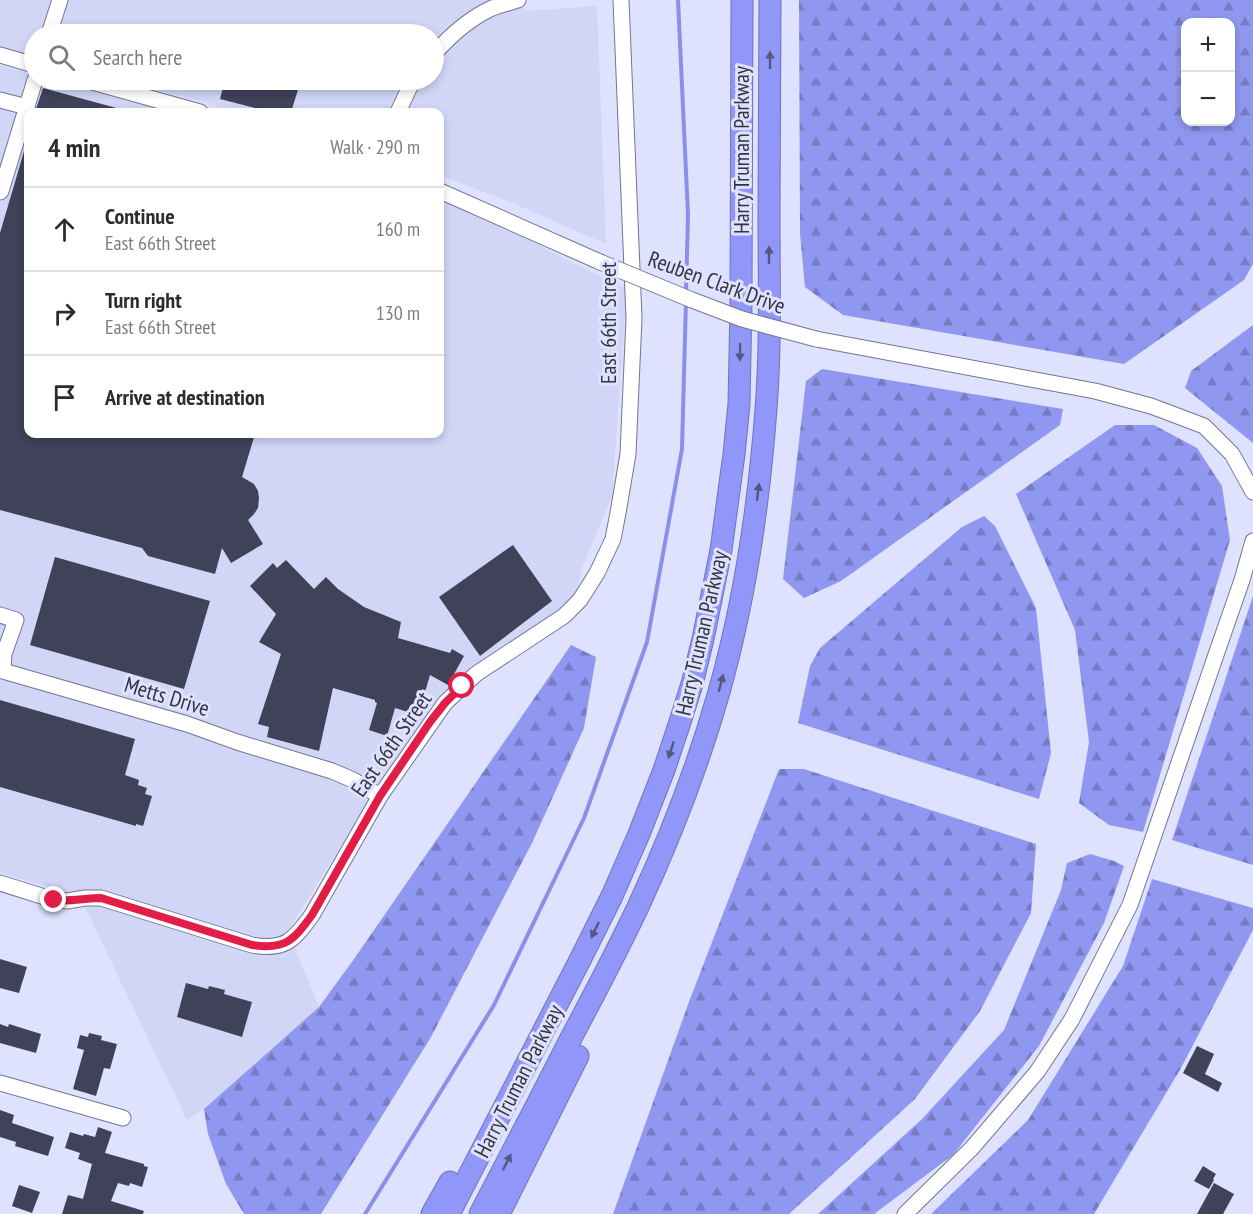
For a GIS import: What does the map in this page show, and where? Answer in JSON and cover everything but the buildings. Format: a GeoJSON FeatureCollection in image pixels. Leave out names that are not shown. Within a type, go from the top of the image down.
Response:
{"type":"FeatureCollection","features":[{"type":"Feature","properties":{"kind":"highway","name":"Harry Truman Parkway"},"geometry":{"type":"LineString","coordinates":[[449,1214],[612,897],[664,770],[692,684],[713,595],[728,504],[738,404],[741,304],[742,0]]}},
{"type":"Feature","properties":{"kind":"highway","name":"Harry Truman Parkway"},"geometry":{"type":"LineString","coordinates":[[480,1214],[637,908],[665,845],[719,691],[741,600],[762,457],[766,406],[770,0]]}},
{"type":"Feature","properties":{"kind":"highway"},"geometry":{"type":"LineString","coordinates":[[499,1214],[606,999],[645,911],[690,779]]}},
{"type":"Feature","properties":{"kind":"highway"},"geometry":{"type":"LineString","coordinates":[[432,1214],[532,1053]]}},
{"type":"Feature","properties":{"kind":"street"},"geometry":{"type":"LineString","coordinates":[[52,24],[60,0]]}},
{"type":"Feature","properties":{"kind":"street"},"geometry":{"type":"LineString","coordinates":[[444,42],[490,5],[517,0]]}},
{"type":"Feature","properties":{"kind":"street","name":"East 66th Street"},"geometry":{"type":"LineString","coordinates":[[0,883],[54,900],[101,898],[252,945],[265,947],[289,941],[312,915],[380,796],[445,703],[476,674],[564,616],[580,600],[597,573],[613,539],[628,454],[634,318],[621,0]]}},
{"type":"Feature","properties":{"kind":"street"},"geometry":{"type":"LineString","coordinates":[[0,55],[24,62]]}},
{"type":"Feature","properties":{"kind":"street"},"geometry":{"type":"LineString","coordinates":[[0,100],[27,107],[32,90]]}},
{"type":"Feature","properties":{"kind":"street"},"geometry":{"type":"LineString","coordinates":[[121,90],[186,108]]}},
{"type":"Feature","properties":{"kind":"street"},"geometry":{"type":"LineString","coordinates":[[400,108],[408,90]]}},
{"type":"Feature","properties":{"kind":"street"},"geometry":{"type":"LineString","coordinates":[[0,192],[24,117]]}},
{"type":"Feature","properties":{"kind":"street","name":"Reuben Clark Drive"},"geometry":{"type":"LineString","coordinates":[[444,193],[600,262],[742,319],[816,339],[1095,391],[1151,406],[1204,426],[1232,454],[1253,492]]}},
{"type":"Feature","properties":{"kind":"street"},"geometry":{"type":"LineString","coordinates":[[905,1214],[972,1148],[1037,1072],[1072,1019],[1130,905],[1253,542]]}},
{"type":"Feature","properties":{"kind":"street","name":"Metts Drive"},"geometry":{"type":"LineString","coordinates":[[0,615],[16,620],[4,654],[3,671],[187,724],[332,771],[380,796]]}},
{"type":"Feature","properties":{"kind":"street"},"geometry":{"type":"LineString","coordinates":[[0,1083],[123,1118]]}},
{"type":"Feature","properties":{"kind":"shaded area"},"geometry":{"type":"Polygon","coordinates":[[[0,0],[513,0],[527,11],[597,6],[606,244],[508,201],[444,177],[444,108],[225,108],[158,90],[444,90],[444,24],[24,24],[24,53],[0,47],[0,0]]]}},
{"type":"Feature","properties":{"kind":"shaded area"},"geometry":{"type":"Polygon","coordinates":[[[0,65],[24,72],[24,90],[88,90],[154,108],[24,108],[24,438],[444,438],[444,199],[491,219],[627,289],[612,497],[583,565],[576,594],[567,607],[443,695],[371,798],[288,931],[319,1007],[204,1109],[187,1120],[85,907],[59,890],[0,873],[0,65]]]}},
{"type":"Feature","properties":{"kind":"green space"},"geometry":{"type":"Polygon","coordinates":[[[799,0],[1253,0],[1253,264],[1244,280],[1124,364],[843,315],[805,287],[800,234],[799,0]]]}},
{"type":"Feature","properties":{"kind":"green space"},"geometry":{"type":"Polygon","coordinates":[[[1253,325],[1253,443],[1185,388],[1191,371],[1253,325]]]}},
{"type":"Feature","properties":{"kind":"green space"},"geometry":{"type":"Polygon","coordinates":[[[822,369],[1063,409],[1060,425],[841,581],[804,598],[783,579],[806,381],[822,369]]]}},
{"type":"Feature","properties":{"kind":"green space"},"geometry":{"type":"Polygon","coordinates":[[[1115,425],[1154,425],[1197,448],[1222,486],[1230,540],[1143,832],[1109,825],[1079,803],[1089,742],[1075,630],[1016,494],[1115,425]]]}},
{"type":"Feature","properties":{"kind":"green space"},"geometry":{"type":"Polygon","coordinates":[[[984,516],[995,526],[1036,608],[1051,753],[1039,799],[798,723],[810,666],[820,648],[962,527],[984,516]]]}},
{"type":"Feature","properties":{"kind":"green space"},"geometry":{"type":"Polygon","coordinates":[[[1253,596],[1253,865],[1172,840],[1253,596]]]}},
{"type":"Feature","properties":{"kind":"green space"},"geometry":{"type":"Polygon","coordinates":[[[571,645],[596,657],[584,728],[532,843],[431,1037],[321,1214],[244,1214],[226,1184],[208,1134],[204,1109],[319,1007],[571,645]]]}},
{"type":"Feature","properties":{"kind":"green space"},"geometry":{"type":"Polygon","coordinates":[[[779,769],[804,769],[1036,844],[1031,913],[980,1011],[915,1099],[789,1214],[613,1214],[690,999],[779,769]]]}},
{"type":"Feature","properties":{"kind":"green space"},"geometry":{"type":"Polygon","coordinates":[[[1090,854],[1124,866],[1104,923],[1039,1046],[953,1155],[874,1214],[818,1214],[922,1119],[1004,1030],[1061,890],[1067,863],[1090,854]]]}},
{"type":"Feature","properties":{"kind":"green space"},"geometry":{"type":"Polygon","coordinates":[[[1152,879],[1253,908],[1253,930],[1181,1068],[1094,1214],[931,1214],[1028,1120],[1123,966],[1152,879]]]}},
{"type":"Feature","properties":{"kind":"waterway"},"geometry":{"type":"LineString","coordinates":[[678,0],[688,215],[686,293]]}},
{"type":"Feature","properties":{"kind":"waterway"},"geometry":{"type":"LineString","coordinates":[[365,1214],[494,1005],[584,818],[647,642],[682,449],[686,300]]}},
{"type":"Feature","properties":{"kind":"route"},"geometry":{"type":"LineString","coordinates":[[54,900],[101,898],[252,945],[265,947],[289,941],[312,915],[380,796],[430,722],[462,686]]}}]}
